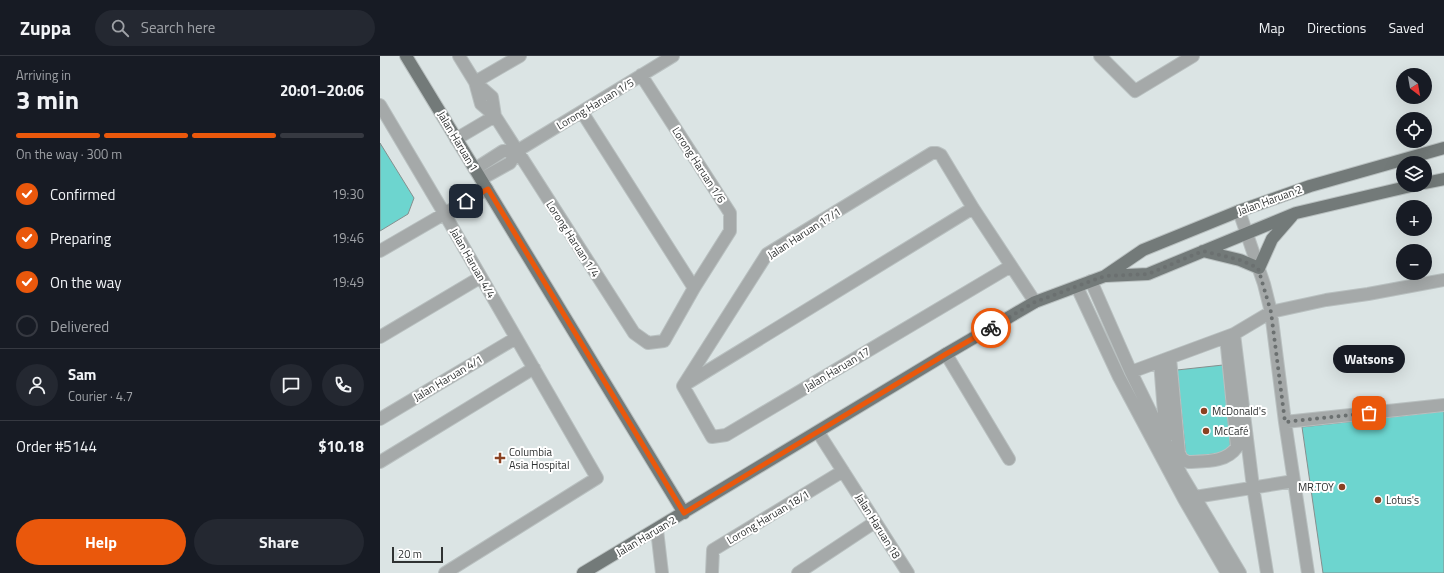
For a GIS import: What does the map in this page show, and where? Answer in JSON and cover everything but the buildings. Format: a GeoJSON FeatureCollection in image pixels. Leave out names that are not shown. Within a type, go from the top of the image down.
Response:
{"type":"FeatureCollection","features":[{"type":"Feature","properties":{"kind":"main road","name":"Jalan Haruan 1"},"geometry":{"type":"LineString","coordinates":[[406,56],[684,513]]}},
{"type":"Feature","properties":{"kind":"main road","name":"Jalan Haruan 2"},"geometry":{"type":"LineString","coordinates":[[583,573],[1035,302],[1105,276],[1143,250],[1239,211],[1310,186],[1444,148]]}},
{"type":"Feature","properties":{"kind":"main road"},"geometry":{"type":"LineString","coordinates":[[1432,182],[1444,179]]}},
{"type":"Feature","properties":{"kind":"main road","name":"Jalan Haruan 2"},"geometry":{"type":"LineString","coordinates":[[1105,276],[1148,274],[1296,212],[1396,189]]}},
{"type":"Feature","properties":{"kind":"main road"},"geometry":{"type":"LineString","coordinates":[[1203,251],[1240,260],[1258,268],[1272,239],[1284,223],[1296,212]]}},
{"type":"Feature","properties":{"kind":"street","name":"Lorong Haruan 1/4"},"geometry":{"type":"LineString","coordinates":[[459,56],[475,82],[480,104],[495,116],[634,333],[648,343],[664,341]]}},
{"type":"Feature","properties":{"kind":"street"},"geometry":{"type":"LineString","coordinates":[[475,82],[520,56]]}},
{"type":"Feature","properties":{"kind":"street","name":"Lorong Haruan 1/5"},"geometry":{"type":"LineString","coordinates":[[380,251],[444,213],[484,184],[510,163],[517,151],[673,56]]}},
{"type":"Feature","properties":{"kind":"street"},"geometry":{"type":"LineString","coordinates":[[1100,56],[1135,91],[1193,56]]}},
{"type":"Feature","properties":{"kind":"street","name":"Lorong Haruan 1/6"},"geometry":{"type":"LineString","coordinates":[[641,75],[730,213],[730,231],[694,288],[664,341]]}},
{"type":"Feature","properties":{"kind":"street","name":"Jalan Haruan 4/4"},"geometry":{"type":"LineString","coordinates":[[380,105],[597,478],[446,573]]}},
{"type":"Feature","properties":{"kind":"street"},"geometry":{"type":"LineString","coordinates":[[582,112],[694,288]]}},
{"type":"Feature","properties":{"kind":"street"},"geometry":{"type":"LineString","coordinates":[[456,138],[495,116]]}},
{"type":"Feature","properties":{"kind":"street","name":"Lorong Haruan 1/5"},"geometry":{"type":"LineString","coordinates":[[475,169],[503,151],[517,151]]}},
{"type":"Feature","properties":{"kind":"street","name":"Jalan Haruan 17/1"},"geometry":{"type":"LineString","coordinates":[[683,386],[767,254],[932,153],[941,155],[973,208]]}},
{"type":"Feature","properties":{"kind":"street"},"geometry":{"type":"LineString","coordinates":[[683,386],[973,208],[1035,302]]}},
{"type":"Feature","properties":{"kind":"street"},"geometry":{"type":"LineString","coordinates":[[1239,211],[1271,312],[1285,422],[1308,573]]}},
{"type":"Feature","properties":{"kind":"street","name":"Jalan Haruan 17"},"geometry":{"type":"LineString","coordinates":[[683,386],[712,437],[726,435],[1011,266]]}},
{"type":"Feature","properties":{"kind":"street"},"geometry":{"type":"LineString","coordinates":[[380,337],[481,277]]}},
{"type":"Feature","properties":{"kind":"street"},"geometry":{"type":"LineString","coordinates":[[1131,372],[1230,336],[1271,312],[1326,300],[1444,280]]}},
{"type":"Feature","properties":{"kind":"street"},"geometry":{"type":"LineString","coordinates":[[1091,281],[1131,372],[1167,445],[1195,497],[1240,573]]}},
{"type":"Feature","properties":{"kind":"street"},"geometry":{"type":"LineString","coordinates":[[1077,287],[1119,377],[1184,499],[1228,573]]}},
{"type":"Feature","properties":{"kind":"street"},"geometry":{"type":"LineString","coordinates":[[1165,360],[1179,453],[1182,459],[1188,462],[1224,459],[1233,453],[1237,447],[1230,336]]}},
{"type":"Feature","properties":{"kind":"street"},"geometry":{"type":"LineString","coordinates":[[1230,336],[1267,573]]}},
{"type":"Feature","properties":{"kind":"street","name":"Jalan Haruan 4/1"},"geometry":{"type":"LineString","coordinates":[[380,419],[516,338]]}},
{"type":"Feature","properties":{"kind":"street"},"geometry":{"type":"LineString","coordinates":[[946,354],[1009,459]]}},
{"type":"Feature","properties":{"kind":"street"},"geometry":{"type":"LineString","coordinates":[[1165,360],[1167,445]]}},
{"type":"Feature","properties":{"kind":"street"},"geometry":{"type":"LineString","coordinates":[[380,462],[534,368]]}},
{"type":"Feature","properties":{"kind":"street"},"geometry":{"type":"LineString","coordinates":[[1285,422],[1444,405]]}},
{"type":"Feature","properties":{"kind":"street","name":"Jalan Haruan 18"},"geometry":{"type":"LineString","coordinates":[[818,432],[908,573]]}},
{"type":"Feature","properties":{"kind":"street","name":"Lorong Haruan 18/1"},"geometry":{"type":"LineString","coordinates":[[712,573],[713,550],[846,475]]}},
{"type":"Feature","properties":{"kind":"street"},"geometry":{"type":"LineString","coordinates":[[1195,497],[1294,480]]}},
{"type":"Feature","properties":{"kind":"street"},"geometry":{"type":"LineString","coordinates":[[798,573],[876,522]]}},
{"type":"Feature","properties":{"kind":"street"},"geometry":{"type":"LineString","coordinates":[[657,530],[662,573]]}},
{"type":"Feature","properties":{"kind":"way so far"},"geometry":{"type":"LineString","coordinates":[[991,328],[1035,302],[1105,276],[1148,274],[1203,251],[1224,255],[1258,268],[1264,284],[1271,312],[1285,422],[1369,413]]}},
{"type":"Feature","properties":{"kind":"place","name":"McDonald's"},"geometry":{"type":"Point","coordinates":[1204,411]}},
{"type":"Feature","properties":{"kind":"place","name":"Watsons"},"geometry":{"type":"Point","coordinates":[1369,413]}},
{"type":"Feature","properties":{"kind":"place","name":"McCafé"},"geometry":{"type":"Point","coordinates":[1206,431]}},
{"type":"Feature","properties":{"kind":"place","name":"Columbia Asia Hospital"},"geometry":{"type":"Point","coordinates":[500,458]}},
{"type":"Feature","properties":{"kind":"place","name":"MR.TOY"},"geometry":{"type":"Point","coordinates":[1342,487]}},
{"type":"Feature","properties":{"kind":"place","name":"Lotus's"},"geometry":{"type":"Point","coordinates":[1378,500]}},
{"type":"Feature","properties":{"kind":"route"},"geometry":{"type":"LineString","coordinates":[[466,201],[488,189],[684,513],[991,328]]}}]}
